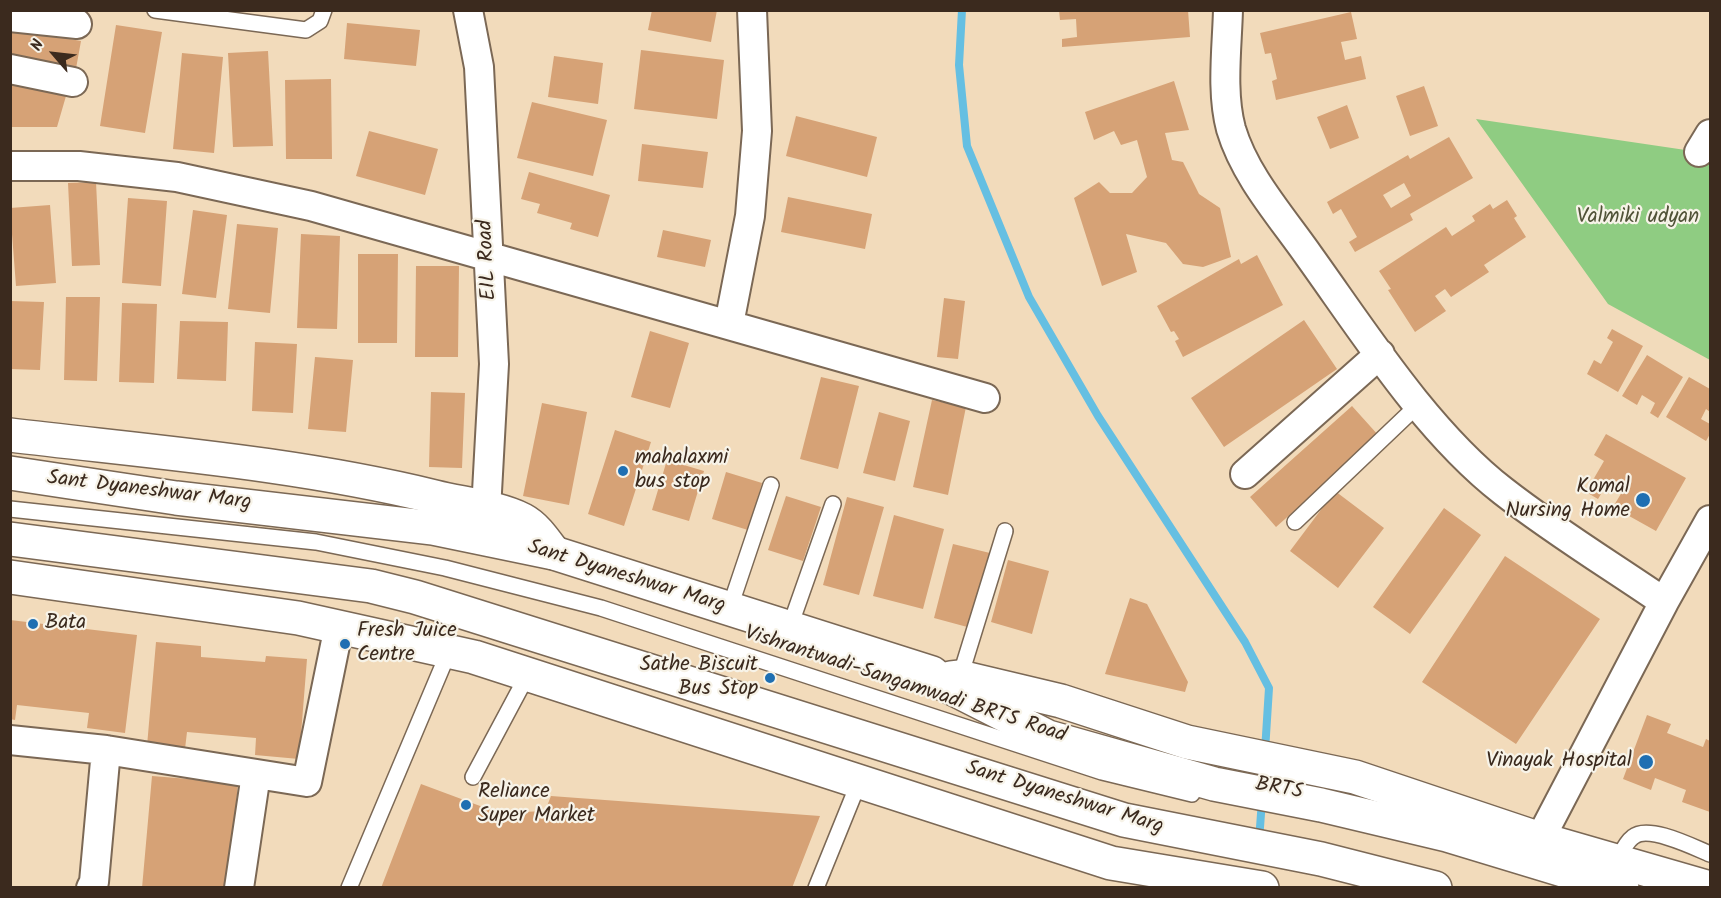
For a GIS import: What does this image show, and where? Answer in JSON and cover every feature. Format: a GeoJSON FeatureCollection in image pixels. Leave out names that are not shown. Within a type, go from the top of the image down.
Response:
{"type":"FeatureCollection","features":[{"type":"Feature","properties":{"kind":"main road"},"geometry":{"type":"LineString","coordinates":[[10,435],[327,474],[486,510],[524,521],[539,532],[554,553]]}},
{"type":"Feature","properties":{"kind":"main road","name":"Sant Dyaneshwar Marg"},"geometry":{"type":"LineString","coordinates":[[10,473],[176,498],[433,528],[554,553],[932,673],[953,681],[1048,737],[1218,793],[1325,813]]}},
{"type":"Feature","properties":{"kind":"main road","name":"Sant Dyaneshwar Marg"},"geometry":{"type":"LineString","coordinates":[[10,539],[371,586],[415,597],[1124,820],[1321,859],[1435,888]]}},
{"type":"Feature","properties":{"kind":"main road"},"geometry":{"type":"LineString","coordinates":[[10,577],[298,618],[449,651],[528,674],[1111,863],[1262,888]]}},
{"type":"Feature","properties":{"kind":"main road"},"geometry":{"type":"LineString","coordinates":[[953,681],[1061,700],[1187,742],[1355,777],[1540,838],[1619,874]]}},
{"type":"Feature","properties":{"kind":"main road"},"geometry":{"type":"LineString","coordinates":[[1325,813],[1447,835],[1619,874],[1710,888]]}},
{"type":"Feature","properties":{"kind":"street","name":"EIL Road"},"geometry":{"type":"LineString","coordinates":[[468,10],[479,68],[494,364],[486,510]]}},
{"type":"Feature","properties":{"kind":"street"},"geometry":{"type":"LineString","coordinates":[[729,324],[750,216],[756,142],[752,10]]}},
{"type":"Feature","properties":{"kind":"street"},"geometry":{"type":"LineString","coordinates":[[1228,10],[1227,97],[1230,125],[1238,150],[1262,188],[1380,354],[1419,404],[1463,454],[1502,490],[1664,602]]}},
{"type":"Feature","properties":{"kind":"street"},"geometry":{"type":"LineString","coordinates":[[10,17],[77,24]]}},
{"type":"Feature","properties":{"kind":"street"},"geometry":{"type":"LineString","coordinates":[[10,69],[73,82]]}},
{"type":"Feature","properties":{"kind":"street"},"geometry":{"type":"LineString","coordinates":[[10,166],[79,166],[177,177],[311,206],[489,254],[985,398]]}},
{"type":"Feature","properties":{"kind":"street"},"geometry":{"type":"LineString","coordinates":[[1245,474],[1380,354]]}},
{"type":"Feature","properties":{"kind":"street"},"geometry":{"type":"LineString","coordinates":[[1540,838],[1664,602],[1710,520]]}},
{"type":"Feature","properties":{"kind":"street"},"geometry":{"type":"LineString","coordinates":[[10,740],[106,750],[307,782],[339,626]]}},
{"type":"Feature","properties":{"kind":"street"},"geometry":{"type":"LineString","coordinates":[[91,888],[94,882],[106,750]]}},
{"type":"Feature","properties":{"kind":"street"},"geometry":{"type":"LineString","coordinates":[[239,888],[256,774]]}},
{"type":"Feature","properties":{"kind":"lane"},"geometry":{"type":"LineString","coordinates":[[155,10],[306,30],[320,21],[324,10]]}},
{"type":"Feature","properties":{"kind":"lane"},"geometry":{"type":"LineString","coordinates":[[1295,522],[1419,404]]}},
{"type":"Feature","properties":{"kind":"lane"},"geometry":{"type":"LineString","coordinates":[[729,610],[771,485]]}},
{"type":"Feature","properties":{"kind":"lane"},"geometry":{"type":"LineString","coordinates":[[789,629],[833,504]]}},
{"type":"Feature","properties":{"kind":"lane","name":"Vishrantwadi-Sangamwadi BRTS Road"},"geometry":{"type":"LineString","coordinates":[[10,509],[316,542],[445,568],[601,608],[1102,772],[1218,793]]}},
{"type":"Feature","properties":{"kind":"lane"},"geometry":{"type":"LineString","coordinates":[[953,681],[1005,531]]}},
{"type":"Feature","properties":{"kind":"lane"},"geometry":{"type":"LineString","coordinates":[[349,888],[449,651]]}},
{"type":"Feature","properties":{"kind":"lane"},"geometry":{"type":"LineString","coordinates":[[473,777],[528,674]]}},
{"type":"Feature","properties":{"kind":"lane"},"geometry":{"type":"LineString","coordinates":[[816,888],[859,782]]}},
{"type":"Feature","properties":{"kind":"lane"},"geometry":{"type":"LineString","coordinates":[[1325,813],[1598,888]]}},
{"type":"Feature","properties":{"kind":"lane"},"geometry":{"type":"LineString","coordinates":[[1619,874],[1632,837],[1642,831],[1653,832],[1710,854]]}},
{"type":"Feature","properties":{"kind":"green space","name":"Valmiki udyan"},"geometry":{"type":"Polygon","coordinates":[[[1476,119],[1699,152],[1710,134],[1710,360],[1608,304],[1476,119]]]}},
{"type":"Feature","properties":{"kind":"building"},"geometry":{"type":"Polygon","coordinates":[[[652,10],[717,10],[711,42],[648,30],[652,10]]]}},
{"type":"Feature","properties":{"kind":"building"},"geometry":{"type":"Polygon","coordinates":[[[1059,10],[1188,10],[1190,37],[1062,47],[1062,39],[1077,37],[1076,19],[1060,20],[1059,10]]]}},
{"type":"Feature","properties":{"kind":"building"},"geometry":{"type":"Polygon","coordinates":[[[1351,12],[1357,39],[1341,42],[1345,60],[1361,56],[1366,79],[1276,100],[1272,81],[1277,79],[1271,53],[1265,54],[1260,33],[1351,12]]]}},
{"type":"Feature","properties":{"kind":"building"},"geometry":{"type":"Polygon","coordinates":[[[347,23],[420,30],[416,66],[344,59],[347,23]]]}},
{"type":"Feature","properties":{"kind":"building"},"geometry":{"type":"Polygon","coordinates":[[[116,25],[162,32],[145,133],[100,126],[116,25]]]}},
{"type":"Feature","properties":{"kind":"building"},"geometry":{"type":"Polygon","coordinates":[[[10,28],[81,41],[75,74],[10,62],[10,28]]]}},
{"type":"Feature","properties":{"kind":"building"},"geometry":{"type":"Polygon","coordinates":[[[641,50],[724,60],[717,119],[634,109],[641,50]]]}},
{"type":"Feature","properties":{"kind":"building"},"geometry":{"type":"Polygon","coordinates":[[[268,51],[273,146],[233,147],[228,53],[268,51]]]}},
{"type":"Feature","properties":{"kind":"building"},"geometry":{"type":"Polygon","coordinates":[[[182,53],[223,57],[214,153],[173,149],[182,53]]]}},
{"type":"Feature","properties":{"kind":"building"},"geometry":{"type":"Polygon","coordinates":[[[554,56],[603,63],[598,104],[548,97],[554,56]]]}},
{"type":"Feature","properties":{"kind":"building"},"geometry":{"type":"Polygon","coordinates":[[[331,79],[332,159],[286,159],[285,80],[331,79]]]}},
{"type":"Feature","properties":{"kind":"building"},"geometry":{"type":"Polygon","coordinates":[[[1174,81],[1189,130],[1165,133],[1172,160],[1183,162],[1199,194],[1220,208],[1231,257],[1203,267],[1183,264],[1166,243],[1126,234],[1137,272],[1102,286],[1074,198],[1099,182],[1110,193],[1132,193],[1147,177],[1137,140],[1121,145],[1114,131],[1094,140],[1085,112],[1174,81]]]}},
{"type":"Feature","properties":{"kind":"building"},"geometry":{"type":"Polygon","coordinates":[[[10,83],[66,96],[57,127],[10,127],[10,83]]]}},
{"type":"Feature","properties":{"kind":"building"},"geometry":{"type":"Polygon","coordinates":[[[1424,86],[1438,126],[1410,136],[1396,96],[1424,86]]]}},
{"type":"Feature","properties":{"kind":"building"},"geometry":{"type":"Polygon","coordinates":[[[532,102],[607,120],[593,176],[517,158],[532,102]]]}},
{"type":"Feature","properties":{"kind":"building"},"geometry":{"type":"Polygon","coordinates":[[[1347,105],[1359,138],[1330,149],[1317,117],[1347,105]]]}},
{"type":"Feature","properties":{"kind":"building"},"geometry":{"type":"Polygon","coordinates":[[[796,116],[877,137],[867,177],[786,156],[796,116]]]}},
{"type":"Feature","properties":{"kind":"building"},"geometry":{"type":"Polygon","coordinates":[[[369,131],[438,149],[425,195],[356,176],[369,131]]]}},
{"type":"Feature","properties":{"kind":"building"},"geometry":{"type":"Polygon","coordinates":[[[1449,137],[1473,178],[1410,214],[1413,220],[1355,252],[1349,242],[1357,237],[1341,209],[1333,214],[1327,202],[1408,155],[1410,159],[1449,137]],[[1404,183],[1383,195],[1391,208],[1411,196],[1404,183]]]}},
{"type":"Feature","properties":{"kind":"building"},"geometry":{"type":"Polygon","coordinates":[[[642,144],[708,152],[703,188],[638,181],[642,144]]]}},
{"type":"Feature","properties":{"kind":"building"},"geometry":{"type":"Polygon","coordinates":[[[529,172],[610,195],[598,237],[570,229],[572,223],[537,213],[540,204],[521,199],[529,172]]]}},
{"type":"Feature","properties":{"kind":"building"},"geometry":{"type":"Polygon","coordinates":[[[96,182],[100,265],[72,266],[68,183],[96,182]]]}},
{"type":"Feature","properties":{"kind":"building"},"geometry":{"type":"Polygon","coordinates":[[[788,197],[872,214],[865,249],[781,232],[788,197]]]}},
{"type":"Feature","properties":{"kind":"building"},"geometry":{"type":"Polygon","coordinates":[[[128,198],[167,201],[161,286],[122,283],[128,198]]]}},
{"type":"Feature","properties":{"kind":"building"},"geometry":{"type":"Polygon","coordinates":[[[1507,200],[1517,216],[1514,218],[1526,237],[1484,265],[1489,272],[1451,297],[1445,289],[1435,296],[1446,311],[1415,332],[1388,290],[1391,289],[1379,271],[1446,227],[1452,236],[1475,221],[1472,216],[1490,204],[1493,209],[1507,200]]]}},
{"type":"Feature","properties":{"kind":"building"},"geometry":{"type":"Polygon","coordinates":[[[50,205],[56,283],[16,286],[10,208],[50,205]]]}},
{"type":"Feature","properties":{"kind":"building"},"geometry":{"type":"Polygon","coordinates":[[[193,210],[227,215],[216,298],[182,294],[193,210]]]}},
{"type":"Feature","properties":{"kind":"building"},"geometry":{"type":"Polygon","coordinates":[[[237,224],[278,228],[270,313],[228,309],[237,224]]]}},
{"type":"Feature","properties":{"kind":"building"},"geometry":{"type":"Polygon","coordinates":[[[663,230],[711,240],[705,267],[657,257],[663,230]]]}},
{"type":"Feature","properties":{"kind":"building"},"geometry":{"type":"Polygon","coordinates":[[[301,234],[340,236],[337,329],[297,328],[301,234]]]}},
{"type":"Feature","properties":{"kind":"building"},"geometry":{"type":"Polygon","coordinates":[[[358,254],[398,254],[397,343],[358,343],[358,254]]]}},
{"type":"Feature","properties":{"kind":"building"},"geometry":{"type":"Polygon","coordinates":[[[1257,255],[1283,305],[1183,357],[1175,341],[1179,339],[1174,331],[1171,332],[1157,306],[1239,259],[1241,264],[1257,255]]]}},
{"type":"Feature","properties":{"kind":"building"},"geometry":{"type":"Polygon","coordinates":[[[416,266],[459,266],[458,357],[415,357],[416,266]]]}},
{"type":"Feature","properties":{"kind":"building"},"geometry":{"type":"Polygon","coordinates":[[[66,297],[100,297],[97,381],[64,380],[66,297]]]}},
{"type":"Feature","properties":{"kind":"building"},"geometry":{"type":"Polygon","coordinates":[[[944,298],[965,301],[958,359],[937,357],[944,298]]]}},
{"type":"Feature","properties":{"kind":"building"},"geometry":{"type":"Polygon","coordinates":[[[10,301],[44,302],[40,370],[10,369],[10,301]]]}},
{"type":"Feature","properties":{"kind":"building"},"geometry":{"type":"Polygon","coordinates":[[[122,303],[157,304],[154,383],[119,382],[122,303]]]}},
{"type":"Feature","properties":{"kind":"building"},"geometry":{"type":"Polygon","coordinates":[[[1304,320],[1337,369],[1224,447],[1191,398],[1304,320]]]}},
{"type":"Feature","properties":{"kind":"building"},"geometry":{"type":"Polygon","coordinates":[[[180,321],[228,322],[226,381],[177,379],[180,321]]]}},
{"type":"Feature","properties":{"kind":"building"},"geometry":{"type":"Polygon","coordinates":[[[1612,329],[1643,346],[1618,392],[1587,374],[1594,360],[1601,364],[1613,342],[1607,338],[1612,329]]]}},
{"type":"Feature","properties":{"kind":"building"},"geometry":{"type":"Polygon","coordinates":[[[650,331],[689,343],[670,408],[631,397],[650,331]]]}},
{"type":"Feature","properties":{"kind":"building"},"geometry":{"type":"Polygon","coordinates":[[[255,342],[297,344],[293,413],[252,411],[255,342]]]}},
{"type":"Feature","properties":{"kind":"building"},"geometry":{"type":"Polygon","coordinates":[[[1647,355],[1683,377],[1658,418],[1650,413],[1655,403],[1642,395],[1637,405],[1622,396],[1647,355]]]}},
{"type":"Feature","properties":{"kind":"building"},"geometry":{"type":"Polygon","coordinates":[[[315,357],[353,360],[346,432],[308,429],[315,357]]]}},
{"type":"Feature","properties":{"kind":"building"},"geometry":{"type":"Polygon","coordinates":[[[821,377],[859,386],[838,469],[800,459],[821,377]]]}},
{"type":"Feature","properties":{"kind":"building"},"geometry":{"type":"Polygon","coordinates":[[[1689,377],[1710,389],[1710,412],[1706,409],[1701,419],[1710,424],[1710,434],[1706,441],[1666,417],[1689,377]]]}},
{"type":"Feature","properties":{"kind":"building"},"geometry":{"type":"Polygon","coordinates":[[[431,392],[465,393],[462,468],[429,467],[431,392]]]}},
{"type":"Feature","properties":{"kind":"building"},"geometry":{"type":"Polygon","coordinates":[[[932,400],[966,407],[948,495],[913,487],[932,400]]]}},
{"type":"Feature","properties":{"kind":"building"},"geometry":{"type":"Polygon","coordinates":[[[542,403],[587,412],[569,505],[523,496],[542,403]]]}},
{"type":"Feature","properties":{"kind":"building"},"geometry":{"type":"Polygon","coordinates":[[[1352,406],[1379,436],[1276,527],[1250,497],[1352,406]]]}},
{"type":"Feature","properties":{"kind":"building"},"geometry":{"type":"Polygon","coordinates":[[[879,412],[910,421],[895,481],[863,473],[879,412]]]}},
{"type":"Feature","properties":{"kind":"building"},"geometry":{"type":"Polygon","coordinates":[[[615,430],[651,442],[624,526],[588,514],[615,430]]]}},
{"type":"Feature","properties":{"kind":"building"},"geometry":{"type":"Polygon","coordinates":[[[1606,434],[1686,478],[1656,531],[1613,507],[1622,492],[1607,484],[1598,499],[1586,492],[1604,461],[1594,455],[1606,434]]]}},
{"type":"Feature","properties":{"kind":"building"},"geometry":{"type":"Polygon","coordinates":[[[667,460],[704,471],[689,521],[652,510],[667,460]]]}},
{"type":"Feature","properties":{"kind":"building"},"geometry":{"type":"Polygon","coordinates":[[[726,472],[762,483],[748,530],[712,519],[726,472]]]}},
{"type":"Feature","properties":{"kind":"building"},"geometry":{"type":"Polygon","coordinates":[[[1335,491],[1384,528],[1338,588],[1290,551],[1335,491]]]}},
{"type":"Feature","properties":{"kind":"building"},"geometry":{"type":"Polygon","coordinates":[[[786,496],[821,507],[803,561],[768,550],[786,496]]]}},
{"type":"Feature","properties":{"kind":"building"},"geometry":{"type":"Polygon","coordinates":[[[847,497],[884,507],[859,595],[823,585],[847,497]]]}},
{"type":"Feature","properties":{"kind":"building"},"geometry":{"type":"Polygon","coordinates":[[[1444,508],[1481,535],[1410,634],[1373,607],[1444,508]]]}},
{"type":"Feature","properties":{"kind":"building"},"geometry":{"type":"Polygon","coordinates":[[[894,515],[944,529],[923,609],[873,596],[894,515]]]}},
{"type":"Feature","properties":{"kind":"building"},"geometry":{"type":"Polygon","coordinates":[[[953,544],[990,553],[971,628],[934,618],[953,544]]]}},
{"type":"Feature","properties":{"kind":"building"},"geometry":{"type":"Polygon","coordinates":[[[1505,556],[1600,619],[1516,744],[1422,682],[1505,556]]]}},
{"type":"Feature","properties":{"kind":"building"},"geometry":{"type":"Polygon","coordinates":[[[1008,560],[1049,571],[1032,634],[991,622],[1008,560]]]}},
{"type":"Feature","properties":{"kind":"building"},"geometry":{"type":"Polygon","coordinates":[[[1130,598],[1147,604],[1188,682],[1185,692],[1105,674],[1130,598]]]}},
{"type":"Feature","properties":{"kind":"building"},"geometry":{"type":"Polygon","coordinates":[[[10,620],[137,635],[125,733],[87,728],[89,713],[17,705],[15,720],[10,719],[10,620]]]}},
{"type":"Feature","properties":{"kind":"building"},"geometry":{"type":"Polygon","coordinates":[[[156,642],[201,646],[201,657],[265,662],[266,656],[307,659],[299,759],[255,755],[256,738],[187,732],[185,749],[147,746],[156,642]]]}},
{"type":"Feature","properties":{"kind":"building"},"geometry":{"type":"Polygon","coordinates":[[[1647,715],[1671,724],[1667,733],[1703,747],[1706,739],[1710,741],[1710,812],[1682,802],[1686,790],[1655,778],[1651,790],[1623,779],[1647,715]]]}},
{"type":"Feature","properties":{"kind":"building"},"geometry":{"type":"Polygon","coordinates":[[[152,776],[238,783],[229,888],[142,888],[152,776]]]}},
{"type":"Feature","properties":{"kind":"building"},"geometry":{"type":"Polygon","coordinates":[[[421,784],[499,813],[545,811],[551,796],[820,816],[792,888],[381,888],[421,784]]]}},
{"type":"Feature","properties":{"kind":"waterway"},"geometry":{"type":"LineString","coordinates":[[962,10],[959,65],[967,146],[1029,297],[1098,416],[1245,642],[1269,688],[1265,751]]}},
{"type":"Feature","properties":{"kind":"waterway"},"geometry":{"type":"LineString","coordinates":[[1259,841],[1262,800]]}},
{"type":"Feature","properties":{"kind":"place","name":"mahalaxmi bus stop"},"geometry":{"type":"Point","coordinates":[623,471]}},
{"type":"Feature","properties":{"kind":"place","name":"Komal Nursing Home"},"geometry":{"type":"Point","coordinates":[1643,500]}},
{"type":"Feature","properties":{"kind":"place","name":"Bata"},"geometry":{"type":"Point","coordinates":[33,624]}},
{"type":"Feature","properties":{"kind":"place","name":"Fresh Juice Centre"},"geometry":{"type":"Point","coordinates":[345,644]}},
{"type":"Feature","properties":{"kind":"place","name":"Sathe Biscuit Bus Stop"},"geometry":{"type":"Point","coordinates":[770,678]}},
{"type":"Feature","properties":{"kind":"place","name":"Vinayak Hospital"},"geometry":{"type":"Point","coordinates":[1646,762]}},
{"type":"Feature","properties":{"kind":"place","name":"Reliance Super Market"},"geometry":{"type":"Point","coordinates":[466,805]}}]}
